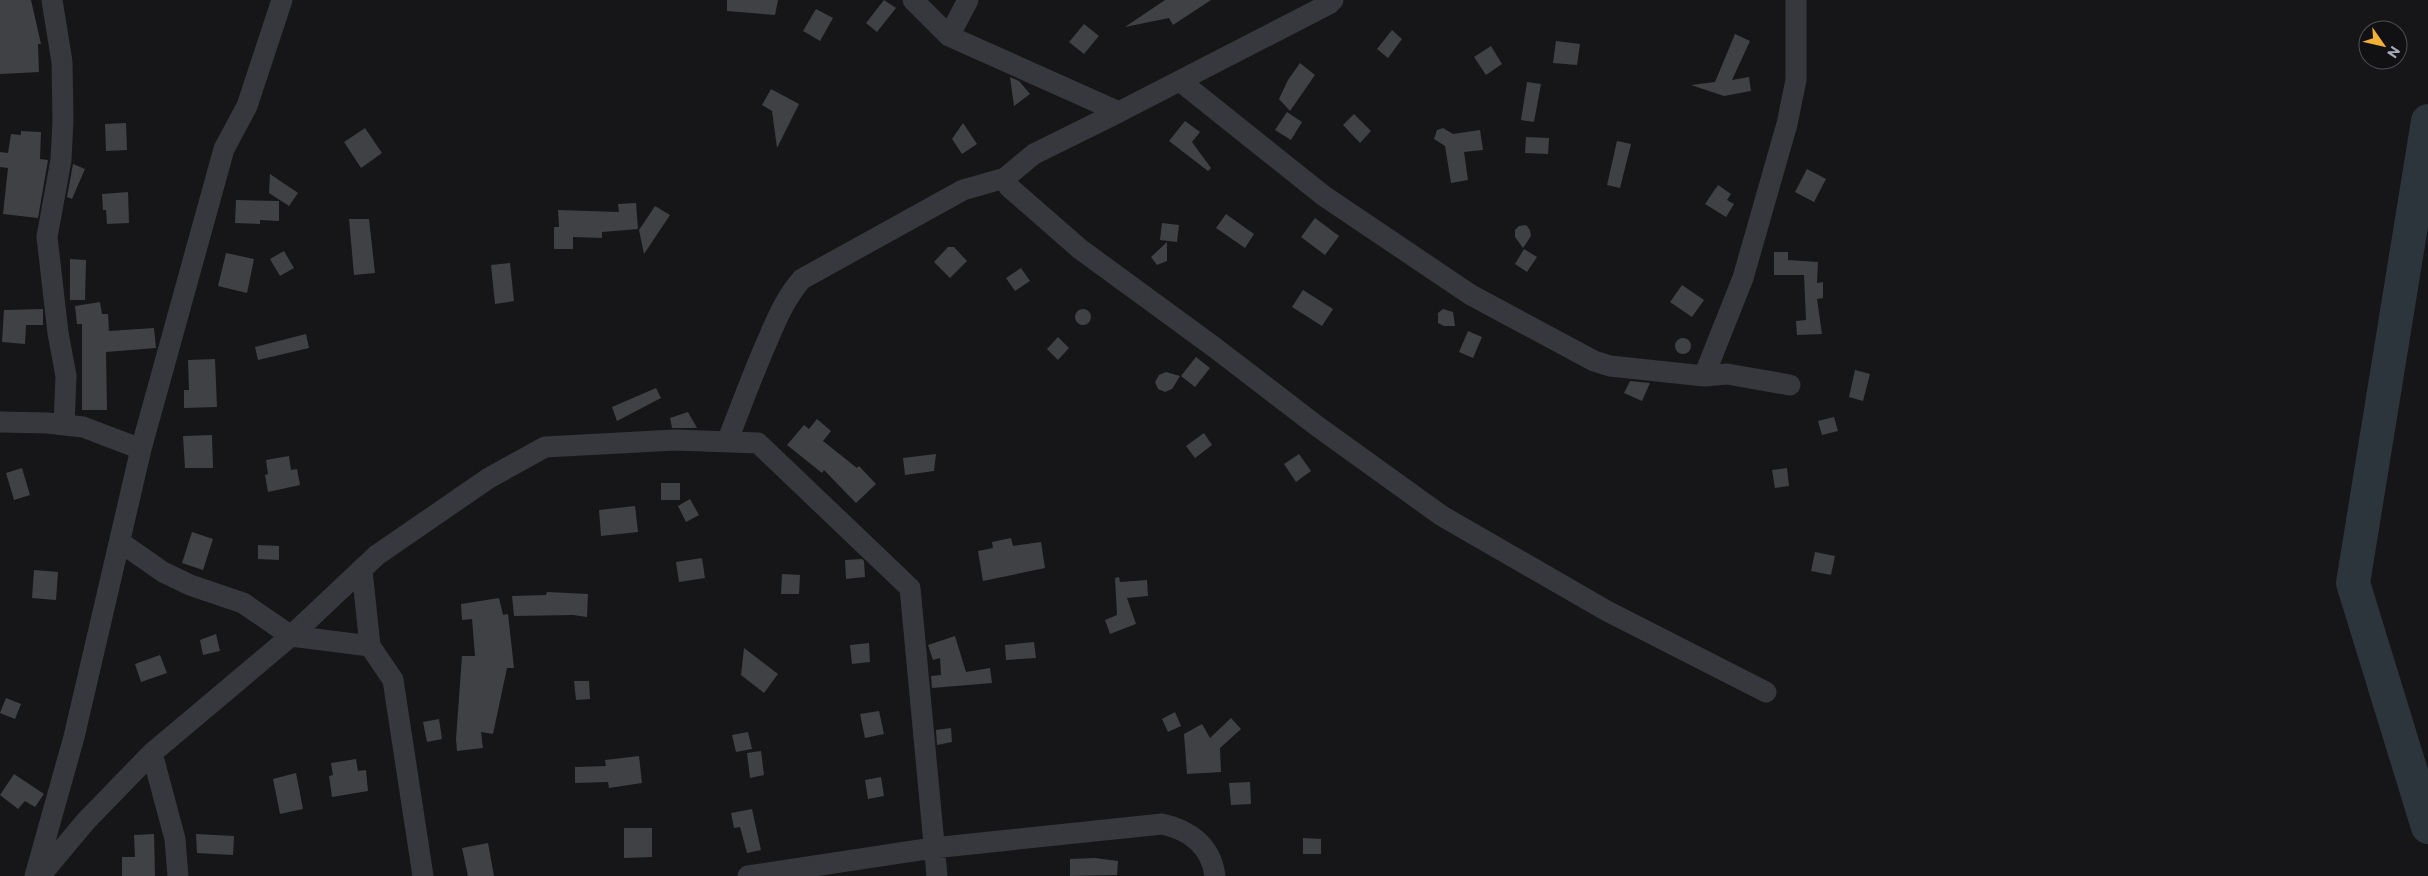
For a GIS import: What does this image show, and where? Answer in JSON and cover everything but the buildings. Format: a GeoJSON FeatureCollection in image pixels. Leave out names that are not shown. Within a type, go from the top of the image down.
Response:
{"type":"FeatureCollection","features":[{"type":"Feature","properties":{"kind":"street"},"geometry":{"type":"LineString","coordinates":[[52,0],[62,62],[64,120],[61,160],[47,237],[58,333],[66,376],[64,425]]}},
{"type":"Feature","properties":{"kind":"street"},"geometry":{"type":"LineString","coordinates":[[35,876],[74,737],[142,449],[224,149],[247,106],[282,0]]}},
{"type":"Feature","properties":{"kind":"street"},"geometry":{"type":"LineString","coordinates":[[913,0],[949,36],[1119,112]]}},
{"type":"Feature","properties":{"kind":"street"},"geometry":{"type":"LineString","coordinates":[[949,36],[968,0]]}},
{"type":"Feature","properties":{"kind":"street"},"geometry":{"type":"LineString","coordinates":[[727,442],[748,385],[780,311],[792,290],[802,279],[963,190],[1005,178],[1034,154],[1180,81],[1329,4],[1333,0]]}},
{"type":"Feature","properties":{"kind":"street"},"geometry":{"type":"LineString","coordinates":[[1704,376],[1743,278],[1787,124],[1796,80],[1796,0]]}},
{"type":"Feature","properties":{"kind":"street"},"geometry":{"type":"LineString","coordinates":[[1180,81],[1324,196],[1471,296],[1594,361],[1610,366],[1704,376],[1728,374],[1790,385]]}},
{"type":"Feature","properties":{"kind":"street"},"geometry":{"type":"LineString","coordinates":[[1005,178],[1009,187],[1080,249],[1316,426],[1442,516],[1607,611],[1766,692]]}},
{"type":"Feature","properties":{"kind":"street"},"geometry":{"type":"LineString","coordinates":[[0,422],[83,427],[142,449]]}},
{"type":"Feature","properties":{"kind":"street"},"geometry":{"type":"LineString","coordinates":[[40,876],[86,821],[152,753],[291,636],[377,555],[489,478],[545,447],[675,440],[758,443],[910,588],[936,876]]}},
{"type":"Feature","properties":{"kind":"street"},"geometry":{"type":"LineString","coordinates":[[120,542],[163,572],[183,582],[243,603],[291,636],[370,646]]}},
{"type":"Feature","properties":{"kind":"street"},"geometry":{"type":"LineString","coordinates":[[362,570],[370,646],[393,680],[423,876]]}},
{"type":"Feature","properties":{"kind":"street"},"geometry":{"type":"LineString","coordinates":[[152,753],[175,839],[178,876]]}},
{"type":"Feature","properties":{"kind":"street"},"geometry":{"type":"LineString","coordinates":[[748,876],[933,848],[1162,824],[1180,828],[1196,839],[1213,863],[1214,876]]}},
{"type":"Feature","properties":{"kind":"waterway"},"geometry":{"type":"LineString","coordinates":[[2428,121],[2353,583],[2428,827]]}}]}
